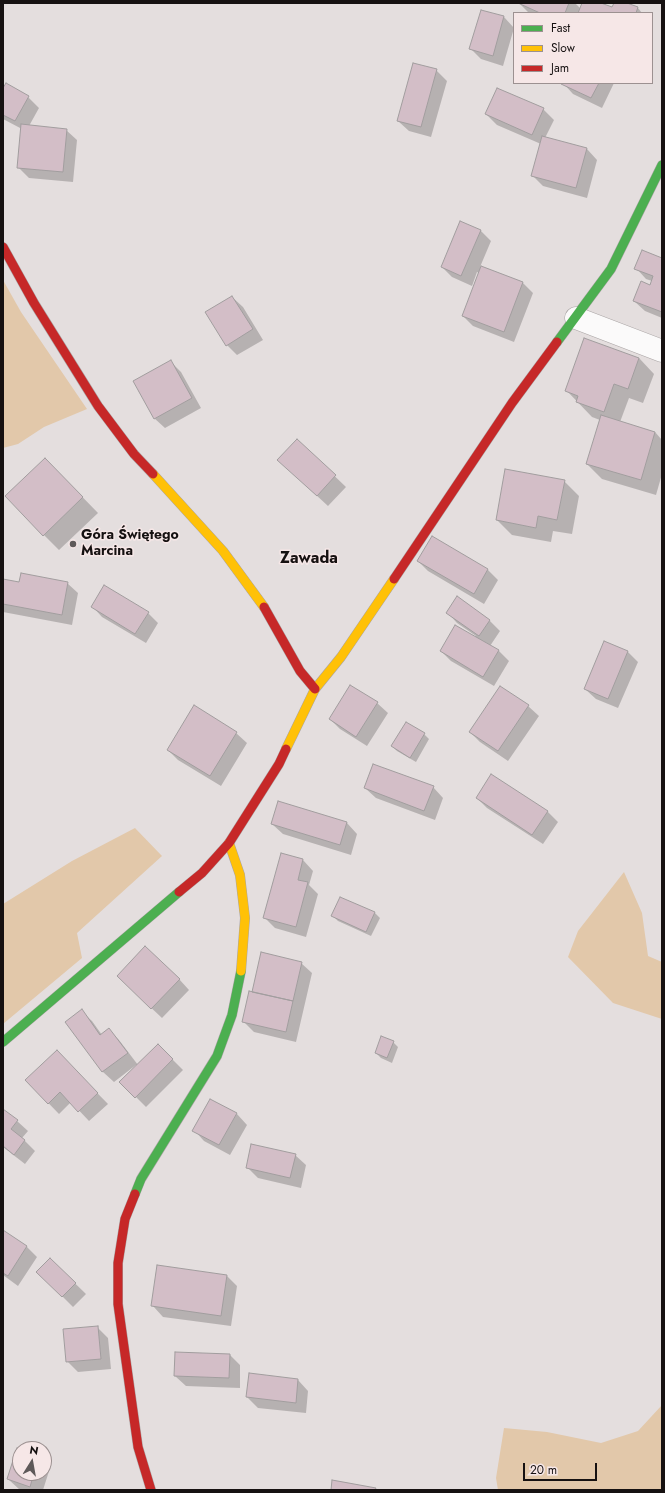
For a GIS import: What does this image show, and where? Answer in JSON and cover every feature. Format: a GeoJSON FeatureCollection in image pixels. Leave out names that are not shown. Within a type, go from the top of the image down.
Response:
{"type":"FeatureCollection","features":[{"type":"Feature","properties":{"kind":"street"},"geometry":{"type":"LineString","coordinates":[[3,1042],[202,873],[230,843],[279,764],[314,689],[341,657],[512,403],[611,269],[662,165]]}},
{"type":"Feature","properties":{"kind":"street"},"geometry":{"type":"LineString","coordinates":[[3,247],[34,303],[98,406],[134,454],[223,551],[266,610],[300,671],[314,689]]}},
{"type":"Feature","properties":{"kind":"street"},"geometry":{"type":"LineString","coordinates":[[576,318],[662,351]]}},
{"type":"Feature","properties":{"kind":"street"},"geometry":{"type":"LineString","coordinates":[[151,1490],[138,1447],[118,1304],[118,1263],[125,1219],[141,1179],[217,1056],[232,1015],[242,967],[245,918],[240,875],[230,843]]}},
{"type":"Feature","properties":{"kind":"shaded area"},"geometry":{"type":"Polygon","coordinates":[[[3,280],[21,312],[87,409],[44,427],[18,444],[3,448],[3,280]]]}},
{"type":"Feature","properties":{"kind":"shaded area"},"geometry":{"type":"Polygon","coordinates":[[[135,828],[162,856],[77,933],[82,958],[3,1024],[3,904],[72,861],[135,828]]]}},
{"type":"Feature","properties":{"kind":"shaded area"},"geometry":{"type":"Polygon","coordinates":[[[624,872],[642,913],[648,956],[662,962],[662,1019],[613,1003],[568,957],[578,931],[624,872]]]}},
{"type":"Feature","properties":{"kind":"shaded area"},"geometry":{"type":"Polygon","coordinates":[[[662,1405],[662,1490],[498,1490],[496,1478],[504,1428],[547,1432],[601,1443],[638,1431],[662,1405]]]}},
{"type":"Feature","properties":{"kind":"building"},"geometry":{"type":"Polygon","coordinates":[[[518,3],[569,3],[565,12],[538,12],[518,3]]]}},
{"type":"Feature","properties":{"kind":"building"},"geometry":{"type":"Polygon","coordinates":[[[582,3],[601,3],[612,7],[614,3],[627,3],[638,7],[636,12],[578,12],[582,3]]]}},
{"type":"Feature","properties":{"kind":"building"},"geometry":{"type":"Polygon","coordinates":[[[481,10],[504,16],[493,56],[469,49],[481,10]]]}},
{"type":"Feature","properties":{"kind":"building"},"geometry":{"type":"Polygon","coordinates":[[[413,63],[437,69],[421,127],[397,121],[413,63]]]}},
{"type":"Feature","properties":{"kind":"building"},"geometry":{"type":"Polygon","coordinates":[[[6,83],[29,96],[15,121],[3,115],[3,88],[6,83]]]}},
{"type":"Feature","properties":{"kind":"building"},"geometry":{"type":"Polygon","coordinates":[[[561,84],[598,84],[591,98],[561,84]]]}},
{"type":"Feature","properties":{"kind":"building"},"geometry":{"type":"Polygon","coordinates":[[[497,88],[544,108],[532,135],[485,114],[497,88]]]}},
{"type":"Feature","properties":{"kind":"building"},"geometry":{"type":"Polygon","coordinates":[[[21,124],[67,129],[63,172],[17,168],[21,124]]]}},
{"type":"Feature","properties":{"kind":"building"},"geometry":{"type":"Polygon","coordinates":[[[542,136],[587,148],[576,188],[531,176],[542,136]]]}},
{"type":"Feature","properties":{"kind":"building"},"geometry":{"type":"Polygon","coordinates":[[[460,221],[481,230],[461,276],[441,267],[460,221]]]}},
{"type":"Feature","properties":{"kind":"building"},"geometry":{"type":"Polygon","coordinates":[[[642,250],[662,258],[662,312],[633,301],[641,281],[650,285],[653,276],[634,269],[642,250]]]}},
{"type":"Feature","properties":{"kind":"building"},"geometry":{"type":"Polygon","coordinates":[[[481,266],[523,282],[504,332],[462,316],[481,266]]]}},
{"type":"Feature","properties":{"kind":"building"},"geometry":{"type":"Polygon","coordinates":[[[232,296],[253,329],[226,346],[205,312],[232,296]]]}},
{"type":"Feature","properties":{"kind":"building"},"geometry":{"type":"Polygon","coordinates":[[[584,338],[639,358],[628,389],[614,384],[604,412],[576,402],[578,396],[565,391],[584,338]]]}},
{"type":"Feature","properties":{"kind":"building"},"geometry":{"type":"Polygon","coordinates":[[[171,360],[192,398],[154,419],[133,381],[171,360]]]}},
{"type":"Feature","properties":{"kind":"building"},"geometry":{"type":"Polygon","coordinates":[[[601,415],[655,432],[641,480],[586,464],[601,415]]]}},
{"type":"Feature","properties":{"kind":"building"},"geometry":{"type":"Polygon","coordinates":[[[297,439],[336,475],[317,496],[277,460],[297,439]]]}},
{"type":"Feature","properties":{"kind":"building"},"geometry":{"type":"Polygon","coordinates":[[[45,458],[83,497],[43,536],[5,496],[45,458]]]}},
{"type":"Feature","properties":{"kind":"building"},"geometry":{"type":"Polygon","coordinates":[[[505,469],[565,480],[557,520],[538,516],[536,528],[496,520],[505,469]]]}},
{"type":"Feature","properties":{"kind":"building"},"geometry":{"type":"Polygon","coordinates":[[[432,536],[488,569],[474,594],[417,561],[432,536]]]}},
{"type":"Feature","properties":{"kind":"building"},"geometry":{"type":"Polygon","coordinates":[[[21,573],[68,582],[62,615],[3,604],[3,579],[19,582],[21,573]]]}},
{"type":"Feature","properties":{"kind":"building"},"geometry":{"type":"Polygon","coordinates":[[[104,585],[149,612],[135,634],[91,607],[104,585]]]}},
{"type":"Feature","properties":{"kind":"building"},"geometry":{"type":"Polygon","coordinates":[[[457,596],[490,620],[479,636],[446,613],[457,596]]]}},
{"type":"Feature","properties":{"kind":"building"},"geometry":{"type":"Polygon","coordinates":[[[455,625],[499,650],[483,677],[440,651],[455,625]]]}},
{"type":"Feature","properties":{"kind":"building"},"geometry":{"type":"Polygon","coordinates":[[[604,641],[628,651],[608,699],[584,689],[604,641]]]}},
{"type":"Feature","properties":{"kind":"building"},"geometry":{"type":"Polygon","coordinates":[[[350,685],[378,702],[356,737],[329,719],[350,685]]]}},
{"type":"Feature","properties":{"kind":"building"},"geometry":{"type":"Polygon","coordinates":[[[500,686],[529,705],[498,751],[469,732],[500,686]]]}},
{"type":"Feature","properties":{"kind":"building"},"geometry":{"type":"Polygon","coordinates":[[[194,705],[237,732],[210,776],[167,750],[194,705]]]}},
{"type":"Feature","properties":{"kind":"building"},"geometry":{"type":"Polygon","coordinates":[[[406,722],[425,733],[410,758],[391,746],[406,722]]]}},
{"type":"Feature","properties":{"kind":"building"},"geometry":{"type":"Polygon","coordinates":[[[373,764],[434,786],[424,811],[364,788],[373,764]]]}},
{"type":"Feature","properties":{"kind":"building"},"geometry":{"type":"Polygon","coordinates":[[[491,774],[548,811],[532,835],[476,798],[491,774]]]}},
{"type":"Feature","properties":{"kind":"building"},"geometry":{"type":"Polygon","coordinates":[[[278,801],[347,822],[340,845],[271,824],[278,801]]]}},
{"type":"Feature","properties":{"kind":"building"},"geometry":{"type":"Polygon","coordinates":[[[281,853],[303,859],[298,880],[308,882],[296,927],[263,918],[281,853]]]}},
{"type":"Feature","properties":{"kind":"building"},"geometry":{"type":"Polygon","coordinates":[[[340,897],[375,912],[366,932],[331,916],[340,897]]]}},
{"type":"Feature","properties":{"kind":"building"},"geometry":{"type":"Polygon","coordinates":[[[145,946],[180,979],[151,1009],[117,976],[145,946]]]}},
{"type":"Feature","properties":{"kind":"building"},"geometry":{"type":"Polygon","coordinates":[[[261,952],[302,962],[293,1001],[252,992],[261,952]]]}},
{"type":"Feature","properties":{"kind":"building"},"geometry":{"type":"Polygon","coordinates":[[[249,991],[293,1001],[286,1032],[242,1022],[249,991]]]}},
{"type":"Feature","properties":{"kind":"building"},"geometry":{"type":"Polygon","coordinates":[[[82,1009],[100,1035],[109,1028],[128,1053],[102,1072],[65,1022],[82,1009]]]}},
{"type":"Feature","properties":{"kind":"building"},"geometry":{"type":"Polygon","coordinates":[[[381,1036],[394,1041],[387,1058],[375,1053],[381,1036]]]}},
{"type":"Feature","properties":{"kind":"building"},"geometry":{"type":"Polygon","coordinates":[[[158,1044],[173,1059],[135,1098],[119,1082],[158,1044]]]}},
{"type":"Feature","properties":{"kind":"building"},"geometry":{"type":"Polygon","coordinates":[[[57,1050],[98,1093],[78,1112],[60,1092],[48,1104],[25,1080],[57,1050]]]}},
{"type":"Feature","properties":{"kind":"building"},"geometry":{"type":"Polygon","coordinates":[[[210,1099],[237,1113],[219,1145],[192,1131],[210,1099]]]}},
{"type":"Feature","properties":{"kind":"building"},"geometry":{"type":"Polygon","coordinates":[[[3,1109],[18,1120],[11,1129],[25,1140],[14,1155],[3,1146],[3,1109]]]}},
{"type":"Feature","properties":{"kind":"building"},"geometry":{"type":"Polygon","coordinates":[[[251,1144],[296,1154],[290,1178],[246,1168],[251,1144]]]}},
{"type":"Feature","properties":{"kind":"building"},"geometry":{"type":"Polygon","coordinates":[[[3,1230],[27,1246],[8,1276],[3,1273],[3,1230]]]}},
{"type":"Feature","properties":{"kind":"building"},"geometry":{"type":"Polygon","coordinates":[[[50,1258],[76,1283],[62,1297],[36,1272],[50,1258]]]}},
{"type":"Feature","properties":{"kind":"building"},"geometry":{"type":"Polygon","coordinates":[[[157,1265],[227,1275],[221,1316],[151,1306],[157,1265]]]}},
{"type":"Feature","properties":{"kind":"building"},"geometry":{"type":"Polygon","coordinates":[[[98,1326],[101,1359],[66,1362],[63,1329],[98,1326]]]}},
{"type":"Feature","properties":{"kind":"building"},"geometry":{"type":"Polygon","coordinates":[[[175,1352],[230,1354],[229,1378],[174,1376],[175,1352]]]}},
{"type":"Feature","properties":{"kind":"building"},"geometry":{"type":"Polygon","coordinates":[[[249,1373],[298,1379],[296,1403],[246,1397],[249,1373]]]}},
{"type":"Feature","properties":{"kind":"building"},"geometry":{"type":"Polygon","coordinates":[[[12,1464],[12,1481],[7,1479],[12,1464]]]}},
{"type":"Feature","properties":{"kind":"building"},"geometry":{"type":"Polygon","coordinates":[[[332,1480],[376,1488],[375,1490],[331,1490],[332,1480]]]}},
{"type":"Feature","properties":{"kind":"building"},"geometry":{"type":"Polygon","coordinates":[[[13,1481],[32,1481],[30,1487],[13,1481]]]}},
{"type":"Feature","properties":{"kind":"traffic: fast"},"geometry":{"type":"LineString","coordinates":[[557,342],[611,269],[662,165]]}},
{"type":"Feature","properties":{"kind":"traffic: fast"},"geometry":{"type":"LineString","coordinates":[[3,1042],[179,892]]}},
{"type":"Feature","properties":{"kind":"traffic: fast"},"geometry":{"type":"LineString","coordinates":[[135,1194],[141,1179],[217,1056],[232,1015],[241,971]]}},
{"type":"Feature","properties":{"kind":"traffic: slow"},"geometry":{"type":"LineString","coordinates":[[153,474],[223,551],[264,607]]}},
{"type":"Feature","properties":{"kind":"traffic: slow"},"geometry":{"type":"LineString","coordinates":[[286,749],[315,689],[341,657],[394,579]]}},
{"type":"Feature","properties":{"kind":"traffic: slow"},"geometry":{"type":"LineString","coordinates":[[229,843],[240,875],[245,918],[241,971]]}},
{"type":"Feature","properties":{"kind":"traffic: jam"},"geometry":{"type":"LineString","coordinates":[[3,247],[34,303],[98,406],[134,454],[153,474]]}},
{"type":"Feature","properties":{"kind":"traffic: jam"},"geometry":{"type":"LineString","coordinates":[[394,579],[512,403],[557,342]]}},
{"type":"Feature","properties":{"kind":"traffic: jam"},"geometry":{"type":"LineString","coordinates":[[264,607],[300,671],[315,689]]}},
{"type":"Feature","properties":{"kind":"traffic: jam"},"geometry":{"type":"LineString","coordinates":[[179,892],[202,873],[229,843],[279,764],[286,749]]}},
{"type":"Feature","properties":{"kind":"traffic: jam"},"geometry":{"type":"LineString","coordinates":[[135,1194],[125,1219],[118,1263],[118,1304],[138,1447],[151,1490]]}},
{"type":"Feature","properties":{"kind":"place","name":"Góra Świętego Marcina"},"geometry":{"type":"Point","coordinates":[73,544]}},
{"type":"Feature","properties":{"kind":"district","name":"Zawada"},"geometry":{"type":"Point","coordinates":[309,559]}}]}
